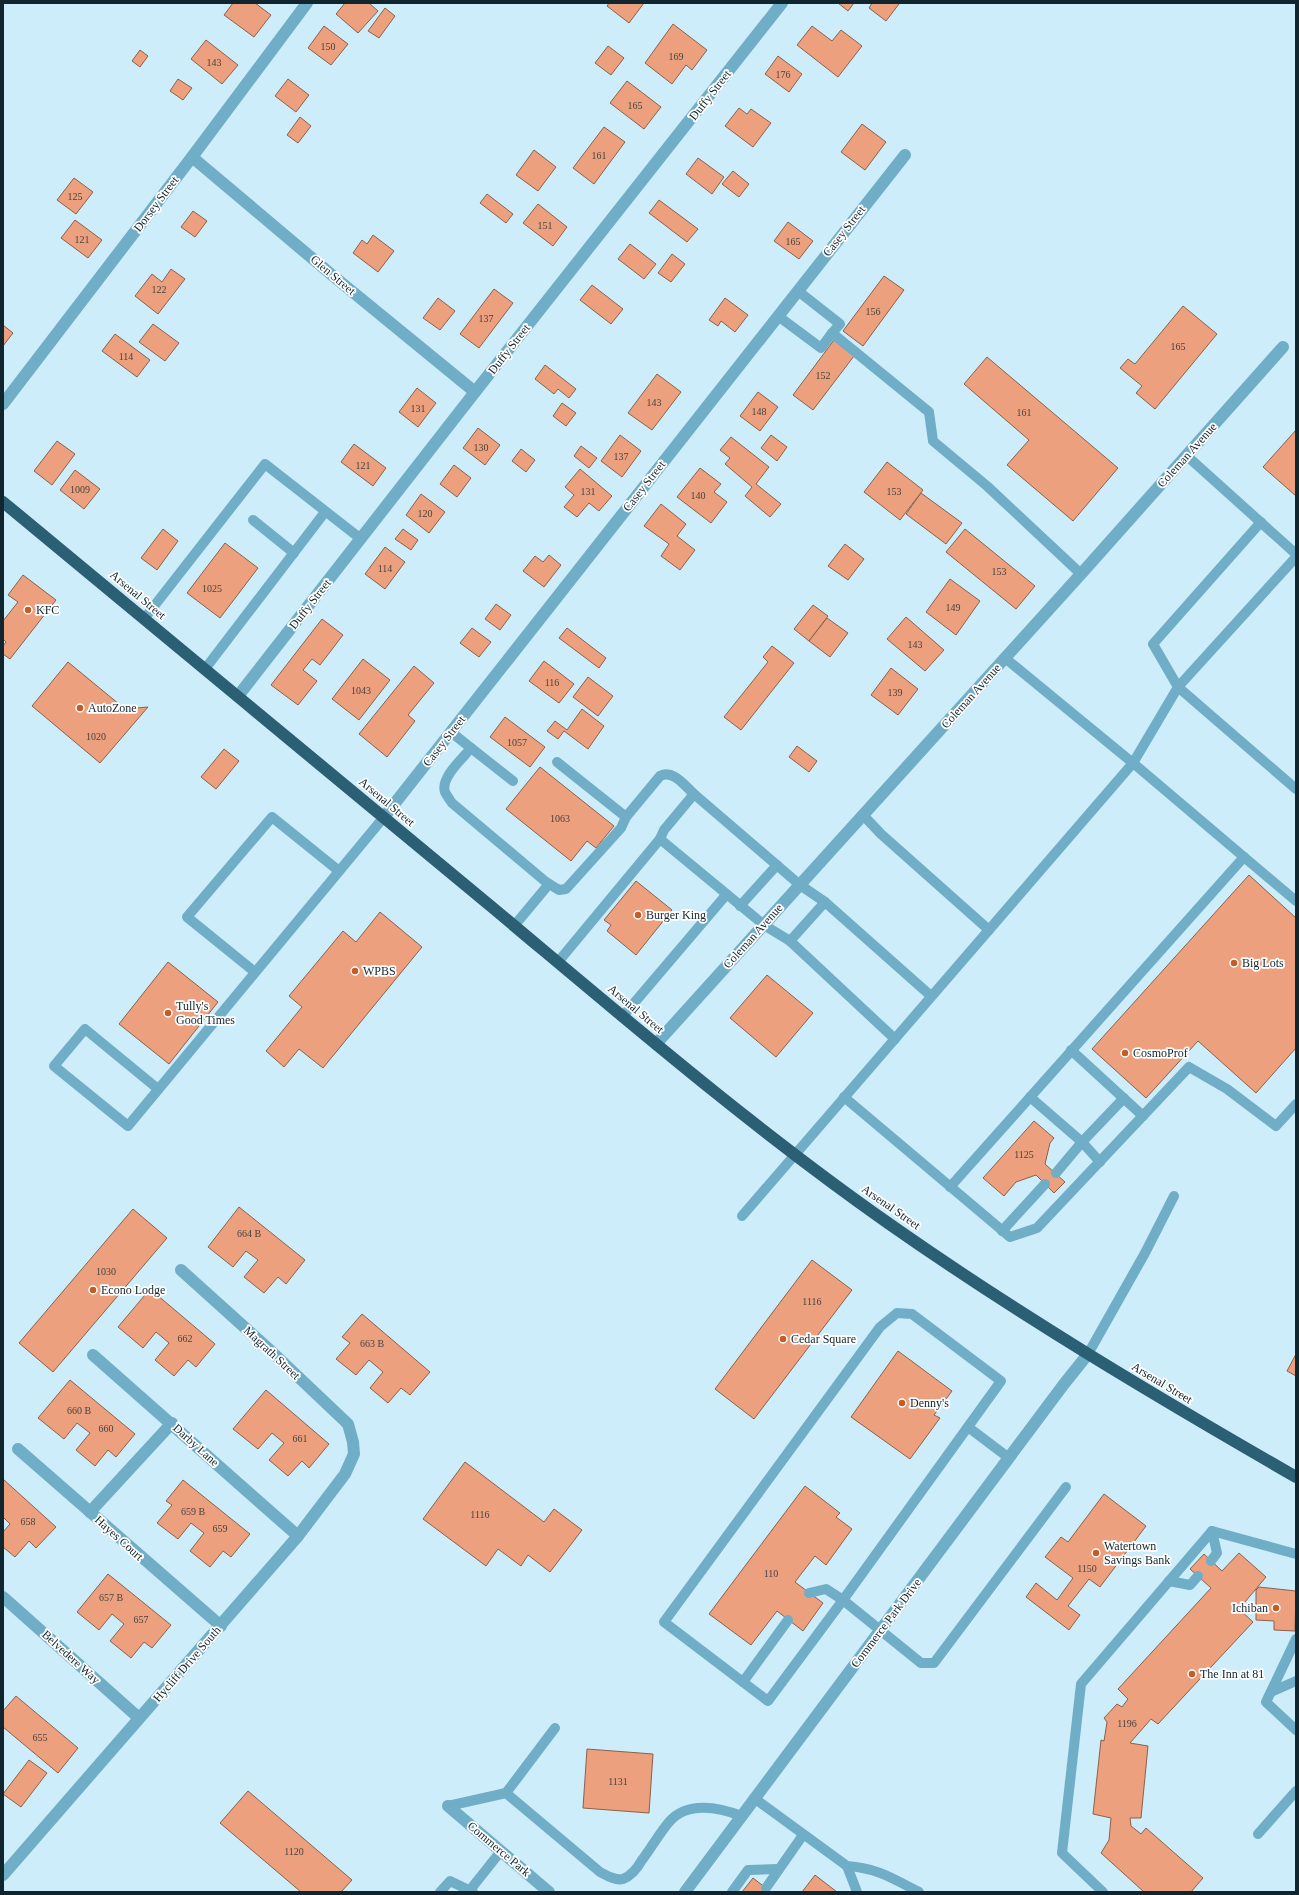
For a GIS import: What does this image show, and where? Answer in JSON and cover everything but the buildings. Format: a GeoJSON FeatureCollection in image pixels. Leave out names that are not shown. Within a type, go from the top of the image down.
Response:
{"type":"FeatureCollection","features":[{"type":"Feature","properties":{"kind":"highway","name":"Arsenal Street"},"geometry":{"type":"LineString","coordinates":[[4,504],[238,696],[656,1044],[795,1154],[886,1222],[988,1290],[1139,1386],[1296,1476]]}},
{"type":"Feature","properties":{"kind":"street","name":"Dorsey Street"},"geometry":{"type":"LineString","coordinates":[[3,404],[192,157],[307,3]]}},
{"type":"Feature","properties":{"kind":"street","name":"Duffy Street"},"geometry":{"type":"LineString","coordinates":[[238,696],[782,3]]}},
{"type":"Feature","properties":{"kind":"street","name":"Casey Street"},"geometry":{"type":"LineString","coordinates":[[384,817],[905,155]]}},
{"type":"Feature","properties":{"kind":"street","name":"Glen Street"},"geometry":{"type":"LineString","coordinates":[[192,157],[332,275],[476,392]]}},
{"type":"Feature","properties":{"kind":"street","name":"Coleman Avenue"},"geometry":{"type":"LineString","coordinates":[[656,1044],[1187,456],[1283,346]]}},
{"type":"Feature","properties":{"kind":"street","name":"Magrath Street"},"geometry":{"type":"LineString","coordinates":[[181,1270],[272,1352],[348,1424],[353,1442]]}},
{"type":"Feature","properties":{"kind":"street","name":"Commerce Park Drive"},"geometry":{"type":"LineString","coordinates":[[685,1892],[1088,1354]]}},
{"type":"Feature","properties":{"kind":"street","name":"Darby Lane"},"geometry":{"type":"LineString","coordinates":[[94,1355],[298,1536]]}},
{"type":"Feature","properties":{"kind":"street"},"geometry":{"type":"LineString","coordinates":[[90,1512],[172,1423]]}},
{"type":"Feature","properties":{"kind":"street","name":"Hycliff Drive South"},"geometry":{"type":"LineString","coordinates":[[3,1875],[298,1536],[345,1474],[354,1454],[353,1442]]}},
{"type":"Feature","properties":{"kind":"street","name":"Hayes Court"},"geometry":{"type":"LineString","coordinates":[[18,1449],[221,1626]]}},
{"type":"Feature","properties":{"kind":"street","name":"Belvedere Way"},"geometry":{"type":"LineString","coordinates":[[3,1597],[139,1718]]}},
{"type":"Feature","properties":{"kind":"street","name":"Commerce Park"},"geometry":{"type":"LineString","coordinates":[[448,1806],[549,1892]]}},
{"type":"Feature","properties":{"kind":"lane"},"geometry":{"type":"LineString","coordinates":[[778,316],[821,348],[840,324],[798,291]]}},
{"type":"Feature","properties":{"kind":"lane"},"geometry":{"type":"LineString","coordinates":[[832,333],[929,412],[933,441],[987,486],[1081,574]]}},
{"type":"Feature","properties":{"kind":"lane"},"geometry":{"type":"LineString","coordinates":[[1187,456],[1296,554]]}},
{"type":"Feature","properties":{"kind":"lane"},"geometry":{"type":"LineString","coordinates":[[144,619],[265,464],[361,539]]}},
{"type":"Feature","properties":{"kind":"lane"},"geometry":{"type":"LineString","coordinates":[[205,669],[325,512]]}},
{"type":"Feature","properties":{"kind":"lane"},"geometry":{"type":"LineString","coordinates":[[253,520],[294,553]]}},
{"type":"Feature","properties":{"kind":"lane"},"geometry":{"type":"LineString","coordinates":[[1261,522],[1153,644],[1178,687],[1296,789]]}},
{"type":"Feature","properties":{"kind":"lane"},"geometry":{"type":"LineString","coordinates":[[742,1216],[1133,763],[1178,687],[1296,557]]}},
{"type":"Feature","properties":{"kind":"lane"},"geometry":{"type":"LineString","coordinates":[[1005,658],[1133,763],[1296,901]]}},
{"type":"Feature","properties":{"kind":"lane"},"geometry":{"type":"LineString","coordinates":[[451,732],[513,781]]}},
{"type":"Feature","properties":{"kind":"lane"},"geometry":{"type":"LineString","coordinates":[[471,748],[451,772],[445,782],[445,791],[448,797],[452,803],[549,884],[559,890],[566,889],[621,828],[626,817],[660,776],[665,773],[672,775],[800,885],[825,902],[931,996]]}},
{"type":"Feature","properties":{"kind":"lane"},"geometry":{"type":"LineString","coordinates":[[557,762],[626,817]]}},
{"type":"Feature","properties":{"kind":"lane"},"geometry":{"type":"LineString","coordinates":[[558,962],[660,839],[664,830],[694,794]]}},
{"type":"Feature","properties":{"kind":"lane"},"geometry":{"type":"LineString","coordinates":[[863,815],[881,834],[989,930]]}},
{"type":"Feature","properties":{"kind":"lane"},"geometry":{"type":"LineString","coordinates":[[255,972],[187,917],[272,817],[339,871]]}},
{"type":"Feature","properties":{"kind":"lane"},"geometry":{"type":"LineString","coordinates":[[158,1089],[85,1029],[54,1066],[128,1126],[384,817]]}},
{"type":"Feature","properties":{"kind":"lane"},"geometry":{"type":"LineString","coordinates":[[660,839],[764,925],[790,941],[895,1039]]}},
{"type":"Feature","properties":{"kind":"lane"},"geometry":{"type":"LineString","coordinates":[[950,1187],[1244,857]]}},
{"type":"Feature","properties":{"kind":"lane"},"geometry":{"type":"LineString","coordinates":[[740,906],[777,865]]}},
{"type":"Feature","properties":{"kind":"lane"},"geometry":{"type":"LineString","coordinates":[[514,926],[549,884]]}},
{"type":"Feature","properties":{"kind":"lane"},"geometry":{"type":"LineString","coordinates":[[623,1016],[726,895]]}},
{"type":"Feature","properties":{"kind":"lane"},"geometry":{"type":"LineString","coordinates":[[790,941],[825,902]]}},
{"type":"Feature","properties":{"kind":"lane"},"geometry":{"type":"LineString","coordinates":[[1071,1050],[1143,1116]]}},
{"type":"Feature","properties":{"kind":"lane"},"geometry":{"type":"LineString","coordinates":[[1006,1234],[1037,1228],[1189,1067],[1227,1089],[1276,1126],[1296,1104]]}},
{"type":"Feature","properties":{"kind":"lane"},"geometry":{"type":"LineString","coordinates":[[1030,1097],[1082,1142],[1100,1162]]}},
{"type":"Feature","properties":{"kind":"lane"},"geometry":{"type":"LineString","coordinates":[[844,1098],[1006,1234]]}},
{"type":"Feature","properties":{"kind":"lane"},"geometry":{"type":"LineString","coordinates":[[1056,1173],[1082,1142],[1124,1098]]}},
{"type":"Feature","properties":{"kind":"lane"},"geometry":{"type":"LineString","coordinates":[[1006,1234],[1045,1184]]}},
{"type":"Feature","properties":{"kind":"lane"},"geometry":{"type":"LineString","coordinates":[[1088,1354],[1145,1253],[1174,1196]]}},
{"type":"Feature","properties":{"kind":"lane"},"geometry":{"type":"LineString","coordinates":[[897,1313],[912,1314],[1001,1382],[968,1427],[768,1701],[664,1622],[880,1327],[897,1313]]}},
{"type":"Feature","properties":{"kind":"lane"},"geometry":{"type":"LineString","coordinates":[[968,1427],[1009,1458]]}},
{"type":"Feature","properties":{"kind":"lane"},"geometry":{"type":"LineString","coordinates":[[809,1593],[826,1589],[881,1629],[921,1663],[934,1663],[1066,1487]]}},
{"type":"Feature","properties":{"kind":"lane"},"geometry":{"type":"LineString","coordinates":[[1212,1531],[1296,1554]]}},
{"type":"Feature","properties":{"kind":"lane"},"geometry":{"type":"LineString","coordinates":[[1211,1561],[1217,1554],[1212,1531]]}},
{"type":"Feature","properties":{"kind":"lane"},"geometry":{"type":"LineString","coordinates":[[1103,1892],[1062,1854],[1081,1684],[1212,1531]]}},
{"type":"Feature","properties":{"kind":"lane"},"geometry":{"type":"LineString","coordinates":[[1170,1581],[1190,1585],[1198,1576]]}},
{"type":"Feature","properties":{"kind":"lane"},"geometry":{"type":"LineString","coordinates":[[743,1682],[788,1620]]}},
{"type":"Feature","properties":{"kind":"lane"},"geometry":{"type":"LineString","coordinates":[[1296,1639],[1266,1702],[1296,1730]]}},
{"type":"Feature","properties":{"kind":"lane"},"geometry":{"type":"LineString","coordinates":[[1271,1692],[1296,1681]]}},
{"type":"Feature","properties":{"kind":"lane"},"geometry":{"type":"LineString","coordinates":[[448,1806],[506,1793],[555,1728]]}},
{"type":"Feature","properties":{"kind":"lane"},"geometry":{"type":"LineString","coordinates":[[1258,1834],[1296,1791]]}},
{"type":"Feature","properties":{"kind":"lane"},"geometry":{"type":"LineString","coordinates":[[506,1793],[600,1872],[611,1878],[622,1879],[635,1871],[670,1821],[684,1812],[704,1807],[724,1809],[741,1816]]}},
{"type":"Feature","properties":{"kind":"lane"},"geometry":{"type":"LineString","coordinates":[[754,1798],[846,1866],[863,1867],[878,1871],[919,1892]]}},
{"type":"Feature","properties":{"kind":"lane"},"geometry":{"type":"LineString","coordinates":[[766,1888],[803,1835]]}},
{"type":"Feature","properties":{"kind":"lane"},"geometry":{"type":"LineString","coordinates":[[440,1892],[450,1881],[471,1891],[501,1851]]}},
{"type":"Feature","properties":{"kind":"lane"},"geometry":{"type":"LineString","coordinates":[[846,1866],[856,1892]]}},
{"type":"Feature","properties":{"kind":"lane"},"geometry":{"type":"LineString","coordinates":[[732,1892],[748,1870],[779,1869]]}},
{"type":"Feature","properties":{"kind":"place","name":"KFC"},"geometry":{"type":"Point","coordinates":[28,610]}},
{"type":"Feature","properties":{"kind":"place","name":"AutoZone"},"geometry":{"type":"Point","coordinates":[80,708]}},
{"type":"Feature","properties":{"kind":"place","name":"Burger King"},"geometry":{"type":"Point","coordinates":[638,915]}},
{"type":"Feature","properties":{"kind":"place","name":"Big Lots"},"geometry":{"type":"Point","coordinates":[1234,963]}},
{"type":"Feature","properties":{"kind":"place","name":"WPBS"},"geometry":{"type":"Point","coordinates":[355,971]}},
{"type":"Feature","properties":{"kind":"place","name":"Tully's Good Times"},"geometry":{"type":"Point","coordinates":[168,1013]}},
{"type":"Feature","properties":{"kind":"place","name":"CosmoProf"},"geometry":{"type":"Point","coordinates":[1125,1053]}},
{"type":"Feature","properties":{"kind":"place","name":"Econo Lodge"},"geometry":{"type":"Point","coordinates":[93,1290]}},
{"type":"Feature","properties":{"kind":"place","name":"Cedar Square"},"geometry":{"type":"Point","coordinates":[783,1339]}},
{"type":"Feature","properties":{"kind":"place","name":"Denny's"},"geometry":{"type":"Point","coordinates":[902,1403]}},
{"type":"Feature","properties":{"kind":"place","name":"Watertown Savings Bank"},"geometry":{"type":"Point","coordinates":[1096,1553]}},
{"type":"Feature","properties":{"kind":"place","name":"Ichiban"},"geometry":{"type":"Point","coordinates":[1276,1608]}},
{"type":"Feature","properties":{"kind":"place","name":"The Inn at 81"},"geometry":{"type":"Point","coordinates":[1192,1674]}}]}
